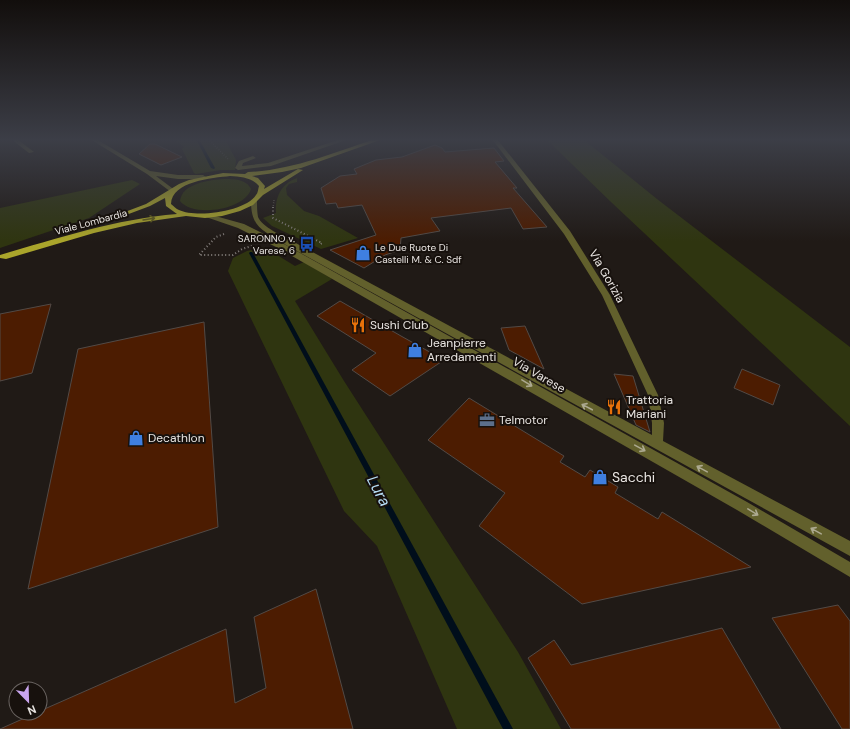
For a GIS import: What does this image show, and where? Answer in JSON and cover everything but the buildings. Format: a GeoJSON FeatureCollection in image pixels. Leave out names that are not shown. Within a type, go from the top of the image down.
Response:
{"type":"FeatureCollection","features":[{"type":"Feature","properties":{"kind":"main road"},"geometry":{"type":"LineString","coordinates":[[238,175],[263,173]]}},
{"type":"Feature","properties":{"kind":"main road","name":"Viale Lombardia"},"geometry":{"type":"LineString","coordinates":[[1,257],[115,225],[155,218],[187,215],[208,216],[234,210],[294,173]]}},
{"type":"Feature","properties":{"kind":"main road"},"geometry":{"type":"LineString","coordinates":[[238,175],[251,177],[260,183],[262,190],[257,197]]}},
{"type":"Feature","properties":{"kind":"main road","name":"Viale Lombardia"},"geometry":{"type":"LineString","coordinates":[[1,257],[138,209],[187,183],[203,177],[238,175]]}},
{"type":"Feature","properties":{"kind":"main road"},"geometry":{"type":"LineString","coordinates":[[172,192],[168,198],[168,205],[175,211],[187,215]]}},
{"type":"Feature","properties":{"kind":"street"},"geometry":{"type":"LineString","coordinates":[[150,173],[178,177],[203,177]]}},
{"type":"Feature","properties":{"kind":"street"},"geometry":{"type":"LineString","coordinates":[[150,173],[172,192]]}},
{"type":"Feature","properties":{"kind":"street","name":"Via Gorizia"},"geometry":{"type":"LineString","coordinates":[[520,173],[567,233],[606,295],[653,396],[658,423],[657,444]]}},
{"type":"Feature","properties":{"kind":"street","name":"Via Varese"},"geometry":{"type":"LineString","coordinates":[[257,197],[255,217],[268,230],[850,549]]}},
{"type":"Feature","properties":{"kind":"street","name":"Via Varese"},"geometry":{"type":"LineString","coordinates":[[208,216],[241,226],[281,246],[742,506],[850,570]]}},
{"type":"Feature","properties":{"kind":"path"},"geometry":{"type":"LineString","coordinates":[[216,237],[199,255],[233,255],[242,249],[254,245]]}},
{"type":"Feature","properties":{"kind":"green space"},"geometry":{"type":"Polygon","coordinates":[[[581,173],[625,173],[850,347],[850,426],[581,173]]]}},
{"type":"Feature","properties":{"kind":"green space"},"geometry":{"type":"Polygon","coordinates":[[[297,178],[297,182],[289,184],[286,188],[287,195],[304,211],[319,216],[358,238],[321,249],[272,226],[263,218],[276,213],[278,196],[283,187],[297,178]]]}},
{"type":"Feature","properties":{"kind":"green space"},"geometry":{"type":"Polygon","coordinates":[[[224,179],[243,181],[251,189],[247,196],[239,202],[229,207],[218,209],[196,209],[187,206],[180,201],[182,195],[191,186],[212,180],[224,179]]]}},
{"type":"Feature","properties":{"kind":"green space"},"geometry":{"type":"Polygon","coordinates":[[[132,180],[140,184],[89,218],[0,248],[0,208],[132,180]]]}},
{"type":"Feature","properties":{"kind":"green space"},"geometry":{"type":"Polygon","coordinates":[[[264,247],[295,266],[304,262],[332,279],[295,301],[344,381],[518,652],[561,729],[457,729],[377,546],[344,511],[228,271],[233,258],[247,251],[264,247]]]}},
{"type":"Feature","properties":{"kind":"waterway","name":"Lura"},"geometry":{"type":"LineString","coordinates":[[251,253],[508,729]]}},
{"type":"Feature","properties":{"kind":"place","name":"SARONNO v. Varese, 6"},"geometry":{"type":"Point","coordinates":[307,244]}},
{"type":"Feature","properties":{"kind":"place","name":"Le Due Ruote Di Castelli M. & C. Sdf"},"geometry":{"type":"Point","coordinates":[363,253]}},
{"type":"Feature","properties":{"kind":"place","name":"Sushi Club"},"geometry":{"type":"Point","coordinates":[358,325]}},
{"type":"Feature","properties":{"kind":"place","name":"Jeanpierre Arredamenti"},"geometry":{"type":"Point","coordinates":[415,350]}},
{"type":"Feature","properties":{"kind":"place","name":"Trattoria Mariani"},"geometry":{"type":"Point","coordinates":[614,407]}},
{"type":"Feature","properties":{"kind":"place","name":"Telmotor"},"geometry":{"type":"Point","coordinates":[487,420]}},
{"type":"Feature","properties":{"kind":"place","name":"Decathlon"},"geometry":{"type":"Point","coordinates":[136,438]}},
{"type":"Feature","properties":{"kind":"place","name":"Sacchi"},"geometry":{"type":"Point","coordinates":[600,477]}}]}
